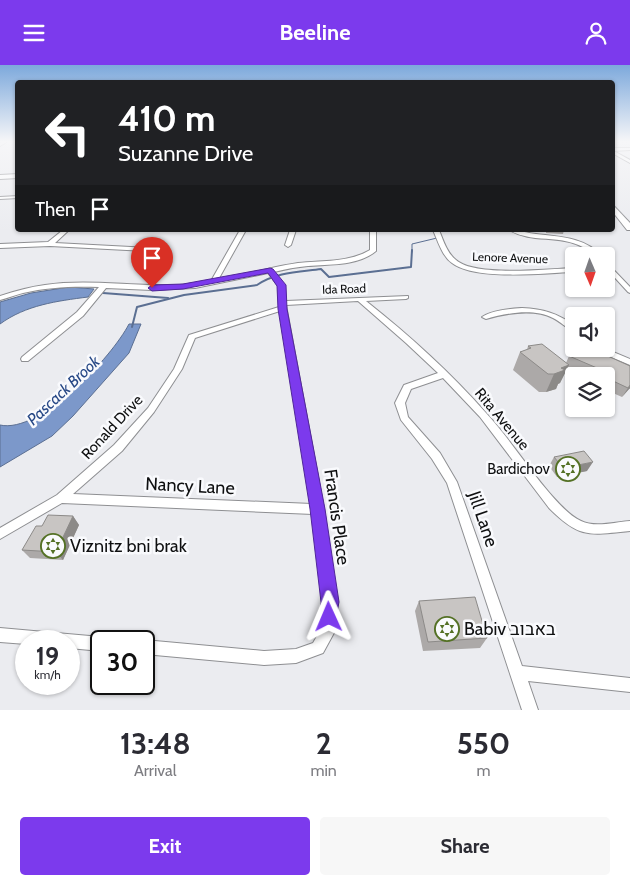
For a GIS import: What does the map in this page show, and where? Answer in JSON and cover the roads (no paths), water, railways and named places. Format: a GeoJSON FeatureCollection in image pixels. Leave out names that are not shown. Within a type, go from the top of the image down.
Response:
{"type":"FeatureCollection","features":[{"type":"Feature","properties":{"kind":"main road"},"geometry":{"type":"LineString","coordinates":[[615,210],[630,228]]}},
{"type":"Feature","properties":{"kind":"street"},"geometry":{"type":"LineString","coordinates":[[0,177],[15,176]]}},
{"type":"Feature","properties":{"kind":"street"},"geometry":{"type":"LineString","coordinates":[[0,198],[15,197]]}},
{"type":"Feature","properties":{"kind":"street"},"geometry":{"type":"LineString","coordinates":[[50,244],[64,232]]}},
{"type":"Feature","properties":{"kind":"street"},"geometry":{"type":"LineString","coordinates":[[214,282],[242,232]]}},
{"type":"Feature","properties":{"kind":"street"},"geometry":{"type":"LineString","coordinates":[[288,245],[292,232]]}},
{"type":"Feature","properties":{"kind":"street"},"geometry":{"type":"LineString","coordinates":[[0,297],[32,288],[53,285],[183,287],[272,275],[366,256],[372,251],[373,232]]}},
{"type":"Feature","properties":{"kind":"street","name":"Lenore Avenue"},"geometry":{"type":"LineString","coordinates":[[437,232],[450,258],[456,265],[490,271],[565,270]]}},
{"type":"Feature","properties":{"kind":"street"},"geometry":{"type":"LineString","coordinates":[[518,232],[530,236],[564,238],[590,247]]}},
{"type":"Feature","properties":{"kind":"street"},"geometry":{"type":"LineString","coordinates":[[0,247],[50,244],[148,249],[153,254],[152,288]]}},
{"type":"Feature","properties":{"kind":"street"},"geometry":{"type":"LineString","coordinates":[[615,274],[630,291]]}},
{"type":"Feature","properties":{"kind":"street","name":"Francis Place"},"geometry":{"type":"LineString","coordinates":[[155,648],[264,658],[296,656],[318,648],[328,631],[330,602],[318,509],[281,285],[272,275]]}},
{"type":"Feature","properties":{"kind":"street"},"geometry":{"type":"LineString","coordinates":[[25,359],[80,314],[105,285]]}},
{"type":"Feature","properties":{"kind":"street","name":"Ida Road"},"geometry":{"type":"LineString","coordinates":[[283,306],[406,297]]}},
{"type":"Feature","properties":{"kind":"street","name":"Rita Avenue"},"geometry":{"type":"LineString","coordinates":[[361,300],[396,328],[483,415],[556,509],[578,525],[595,529],[630,526]]}},
{"type":"Feature","properties":{"kind":"street","name":"Ronald Drive"},"geometry":{"type":"LineString","coordinates":[[0,534],[62,498],[118,448],[151,410],[178,369],[192,337],[283,306]]}},
{"type":"Feature","properties":{"kind":"street"},"geometry":{"type":"LineString","coordinates":[[486,317],[498,312],[542,312],[556,317],[565,323]]}},
{"type":"Feature","properties":{"kind":"street"},"geometry":{"type":"LineString","coordinates":[[615,356],[630,362]]}},
{"type":"Feature","properties":{"kind":"street","name":"Jill Lane"},"geometry":{"type":"LineString","coordinates":[[442,375],[407,387],[400,403],[404,418],[436,457],[452,482],[530,710]]}},
{"type":"Feature","properties":{"kind":"street","name":"Nancy Lane"},"geometry":{"type":"LineString","coordinates":[[62,498],[318,509]]}},
{"type":"Feature","properties":{"kind":"street"},"geometry":{"type":"LineString","coordinates":[[0,635],[90,643]]}},
{"type":"Feature","properties":{"kind":"street"},"geometry":{"type":"LineString","coordinates":[[517,673],[630,685]]}},
{"type":"Feature","properties":{"kind":"water"},"geometry":{"type":"Polygon","coordinates":[[[69,287],[94,289],[88,297],[53,302],[31,308],[0,324],[0,302],[31,293],[69,287]]]}},
{"type":"Feature","properties":{"kind":"water"},"geometry":{"type":"Polygon","coordinates":[[[129,324],[141,324],[129,353],[73,416],[52,436],[0,467],[0,425],[16,425],[35,418],[54,406],[91,373],[107,355],[129,324]]]}},
{"type":"Feature","properties":{"kind":"waterway"},"geometry":{"type":"LineString","coordinates":[[412,250],[412,244],[437,238]]}},
{"type":"Feature","properties":{"kind":"waterway","name":"Pascack Brook"},"geometry":{"type":"LineString","coordinates":[[132,327],[137,307],[184,295],[257,285],[272,277],[296,272],[321,269],[329,277],[411,267],[412,250]]}},
{"type":"Feature","properties":{"kind":"waterway"},"geometry":{"type":"LineString","coordinates":[[103,293],[168,298]]}},
{"type":"Feature","properties":{"kind":"place","name":"Bardichov"},"geometry":{"type":"Point","coordinates":[568,469]}},
{"type":"Feature","properties":{"kind":"place","name":"Viznitz bni brak"},"geometry":{"type":"Point","coordinates":[53,546]}},
{"type":"Feature","properties":{"kind":"place","name":"Babiv באבוב"},"geometry":{"type":"Point","coordinates":[447,629]}}]}
